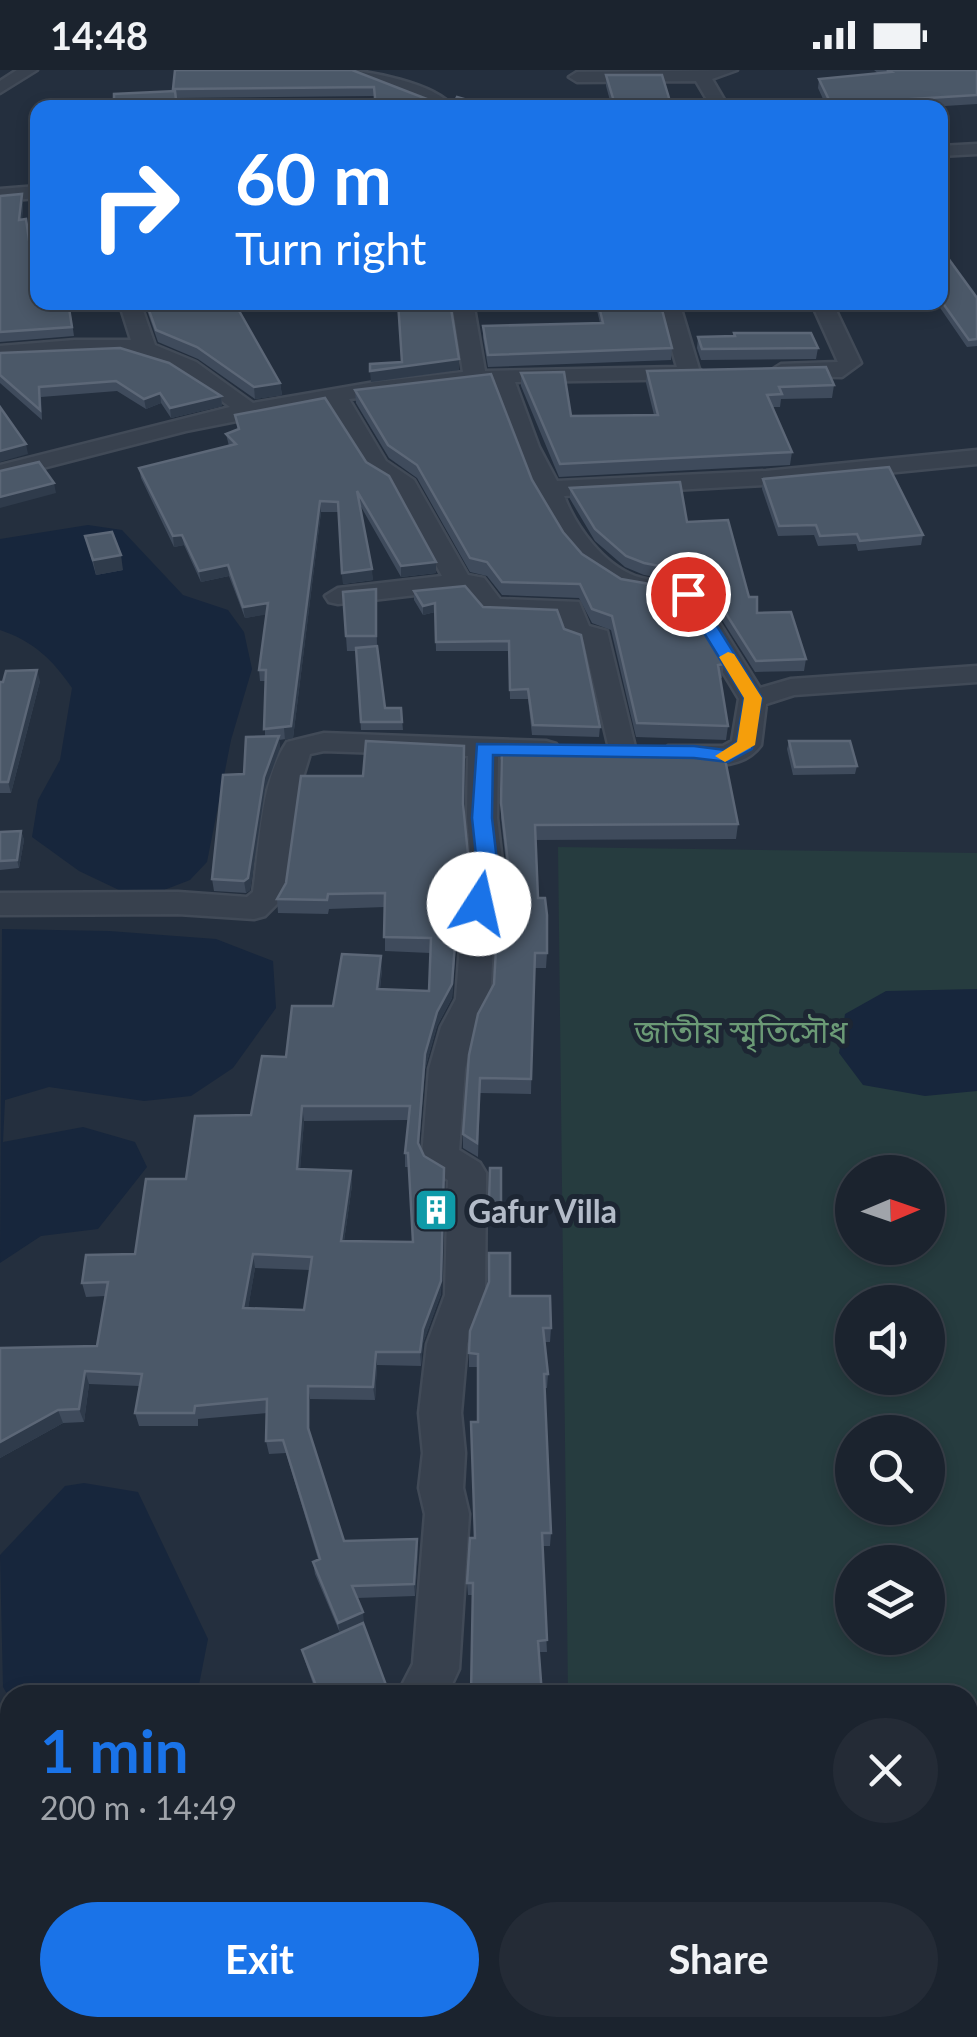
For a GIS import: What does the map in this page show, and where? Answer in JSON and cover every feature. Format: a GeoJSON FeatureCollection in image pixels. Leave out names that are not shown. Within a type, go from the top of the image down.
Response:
{"type":"FeatureCollection","features":[{"type":"Feature","properties":{"kind":"street"},"geometry":{"type":"LineString","coordinates":[[0,88],[29,70]]}},
{"type":"Feature","properties":{"kind":"street"},"geometry":{"type":"LineString","coordinates":[[345,70],[441,100]]}},
{"type":"Feature","properties":{"kind":"street"},"geometry":{"type":"LineString","coordinates":[[579,80],[729,70]]}},
{"type":"Feature","properties":{"kind":"street"},"geometry":{"type":"LineString","coordinates":[[699,73],[716,100]]}},
{"type":"Feature","properties":{"kind":"street"},"geometry":{"type":"LineString","coordinates":[[948,151],[977,149]]}},
{"type":"Feature","properties":{"kind":"street"},"geometry":{"type":"LineString","coordinates":[[0,195],[30,193]]}},
{"type":"Feature","properties":{"kind":"street"},"geometry":{"type":"LineString","coordinates":[[133,310],[145,348]]}},
{"type":"Feature","properties":{"kind":"street"},"geometry":{"type":"LineString","coordinates":[[463,310],[475,379]]}},
{"type":"Feature","properties":{"kind":"street"},"geometry":{"type":"LineString","coordinates":[[0,472],[136,433],[334,396],[502,376],[700,374],[672,310]]}},
{"type":"Feature","properties":{"kind":"street"},"geometry":{"type":"LineString","coordinates":[[766,372],[842,370],[850,363],[825,310]]}},
{"type":"Feature","properties":{"kind":"street"},"geometry":{"type":"LineString","coordinates":[[0,353],[145,348],[169,356],[211,381],[248,410]]}},
{"type":"Feature","properties":{"kind":"street"},"geometry":{"type":"LineString","coordinates":[[0,904],[178,903],[254,908],[268,898],[284,790],[298,748],[340,742],[728,756],[746,745],[753,698],[688,594],[623,582],[599,569],[555,510],[550,489],[532,464],[516,425],[502,376]]}},
{"type":"Feature","properties":{"kind":"street"},"geometry":{"type":"LineString","coordinates":[[334,396],[350,411],[368,457],[388,477],[402,480],[408,500],[444,552],[458,582]]}},
{"type":"Feature","properties":{"kind":"street"},"geometry":{"type":"LineString","coordinates":[[550,489],[766,478],[977,457]]}},
{"type":"Feature","properties":{"kind":"street"},"geometry":{"type":"LineString","coordinates":[[338,596],[458,582],[474,584],[492,607],[570,608],[577,631],[596,637],[621,751]]}},
{"type":"Feature","properties":{"kind":"street"},"geometry":{"type":"LineString","coordinates":[[753,698],[791,688],[977,674]]}},
{"type":"Feature","properties":{"kind":"street"},"geometry":{"type":"LineString","coordinates":[[427,1685],[436,1669],[446,1514],[441,1488],[444,1453],[440,1413],[447,1344],[465,1295],[467,1257],[467,1173],[440,1157],[441,1114],[458,1027],[473,1000],[479,904],[490,895],[482,818],[483,748]]}},
{"type":"Feature","properties":{"kind":"green space","name":"জাতীয় স্মৃতিসৌধ"},"geometry":{"type":"Polygon","coordinates":[[[558,847],[977,853],[977,1685],[568,1685],[558,847]]]}},
{"type":"Feature","properties":{"kind":"water"},"geometry":{"type":"Polygon","coordinates":[[[88,525],[122,530],[183,595],[228,610],[244,632],[252,669],[231,740],[207,862],[190,880],[164,890],[119,890],[79,871],[32,837],[38,800],[60,760],[72,688],[41,653],[0,630],[0,539],[88,525]]]}},
{"type":"Feature","properties":{"kind":"water"},"geometry":{"type":"Polygon","coordinates":[[[2,929],[216,939],[273,961],[276,1008],[233,1068],[191,1096],[144,1101],[49,1087],[5,1100],[3,1142],[83,1127],[135,1142],[147,1167],[98,1229],[41,1236],[0,1263],[2,929]]]}},
{"type":"Feature","properties":{"kind":"water"},"geometry":{"type":"Polygon","coordinates":[[[977,989],[977,1091],[925,1096],[863,1085],[839,1053],[845,1014],[886,991],[977,989]]]}},
{"type":"Feature","properties":{"kind":"water"},"geometry":{"type":"Polygon","coordinates":[[[84,1483],[138,1492],[208,1639],[199,1685],[3,1685],[0,1555],[65,1486],[84,1483]]]}},
{"type":"Feature","properties":{"kind":"building"},"geometry":{"type":"Polygon","coordinates":[[[175,70],[352,70],[429,100],[375,100],[374,87],[173,89],[175,70]]]}},
{"type":"Feature","properties":{"kind":"building"},"geometry":{"type":"Polygon","coordinates":[[[887,70],[977,70],[977,95],[829,100],[819,79],[891,72],[887,70]]]}},
{"type":"Feature","properties":{"kind":"building"},"geometry":{"type":"Polygon","coordinates":[[[606,75],[662,75],[670,100],[614,100],[606,75]]]}},
{"type":"Feature","properties":{"kind":"building"},"geometry":{"type":"Polygon","coordinates":[[[175,91],[176,100],[114,100],[114,94],[175,91]]]}},
{"type":"Feature","properties":{"kind":"building"},"geometry":{"type":"Polygon","coordinates":[[[22,194],[19,220],[26,219],[30,240],[30,310],[69,310],[72,327],[0,332],[0,196],[22,194]]]}},
{"type":"Feature","properties":{"kind":"building"},"geometry":{"type":"Polygon","coordinates":[[[948,258],[977,298],[977,339],[969,340],[948,310],[948,258]]]}},
{"type":"Feature","properties":{"kind":"building"},"geometry":{"type":"Polygon","coordinates":[[[149,310],[239,310],[280,383],[254,387],[197,347],[156,330],[149,310]]]}},
{"type":"Feature","properties":{"kind":"building"},"geometry":{"type":"Polygon","coordinates":[[[399,310],[451,310],[459,359],[370,371],[370,364],[402,362],[399,310]]]}},
{"type":"Feature","properties":{"kind":"building"},"geometry":{"type":"Polygon","coordinates":[[[600,310],[662,310],[672,348],[488,355],[483,326],[603,323],[600,310]]]}},
{"type":"Feature","properties":{"kind":"building"},"geometry":{"type":"Polygon","coordinates":[[[734,333],[811,333],[818,348],[702,349],[698,337],[735,336],[734,333]]]}},
{"type":"Feature","properties":{"kind":"building"},"geometry":{"type":"Polygon","coordinates":[[[120,348],[169,363],[221,396],[170,408],[160,393],[144,399],[116,381],[39,387],[40,410],[0,375],[0,353],[120,348]]]}},
{"type":"Feature","properties":{"kind":"building"},"geometry":{"type":"Polygon","coordinates":[[[826,367],[834,385],[779,387],[782,394],[767,395],[792,452],[560,464],[521,373],[564,372],[571,416],[658,415],[647,371],[826,367]]]}},
{"type":"Feature","properties":{"kind":"building"},"geometry":{"type":"Polygon","coordinates":[[[491,374],[532,480],[563,532],[582,554],[621,579],[678,589],[724,664],[718,665],[728,726],[637,723],[612,616],[592,609],[580,584],[502,582],[487,562],[470,558],[417,465],[388,445],[355,390],[491,374]]]}},
{"type":"Feature","properties":{"kind":"building"},"geometry":{"type":"Polygon","coordinates":[[[325,398],[366,462],[389,476],[436,562],[401,566],[357,491],[372,569],[342,573],[338,502],[320,501],[291,726],[264,729],[266,670],[259,670],[268,603],[243,607],[228,565],[199,571],[182,535],[173,536],[139,468],[236,444],[226,434],[239,429],[235,415],[325,398]]]}},
{"type":"Feature","properties":{"kind":"building"},"geometry":{"type":"Polygon","coordinates":[[[0,407],[26,444],[0,451],[0,407]]]}},
{"type":"Feature","properties":{"kind":"building"},"geometry":{"type":"Polygon","coordinates":[[[39,462],[54,483],[0,497],[0,471],[39,462]]]}},
{"type":"Feature","properties":{"kind":"building"},"geometry":{"type":"Polygon","coordinates":[[[889,467],[923,535],[860,541],[857,534],[820,536],[816,525],[779,526],[763,479],[889,467]]]}},
{"type":"Feature","properties":{"kind":"building"},"geometry":{"type":"Polygon","coordinates":[[[680,482],[687,522],[728,520],[749,597],[757,597],[757,613],[791,612],[806,659],[756,661],[701,574],[626,556],[595,529],[570,488],[680,482]]]}},
{"type":"Feature","properties":{"kind":"building"},"geometry":{"type":"Polygon","coordinates":[[[112,532],[121,555],[93,560],[85,536],[112,532]]]}},
{"type":"Feature","properties":{"kind":"building"},"geometry":{"type":"Polygon","coordinates":[[[465,586],[483,607],[557,610],[564,629],[581,635],[600,727],[533,725],[528,689],[510,690],[509,641],[436,642],[435,603],[423,606],[414,591],[465,586]]]}},
{"type":"Feature","properties":{"kind":"building"},"geometry":{"type":"Polygon","coordinates":[[[376,589],[376,636],[346,636],[343,592],[376,589]]]}},
{"type":"Feature","properties":{"kind":"building"},"geometry":{"type":"Polygon","coordinates":[[[377,646],[385,708],[401,708],[402,722],[361,722],[356,648],[377,646]]]}},
{"type":"Feature","properties":{"kind":"building"},"geometry":{"type":"Polygon","coordinates":[[[37,670],[8,782],[0,782],[0,682],[6,671],[37,670]]]}},
{"type":"Feature","properties":{"kind":"building"},"geometry":{"type":"Polygon","coordinates":[[[279,736],[264,777],[248,878],[212,879],[223,775],[244,774],[246,737],[279,736]]]}},
{"type":"Feature","properties":{"kind":"building"},"geometry":{"type":"Polygon","coordinates":[[[366,741],[464,746],[463,804],[470,875],[459,889],[452,984],[437,1012],[425,1054],[418,1143],[424,1156],[444,1168],[441,1281],[423,1329],[420,1352],[376,1352],[373,1387],[308,1386],[308,1428],[344,1541],[417,1539],[414,1584],[352,1586],[363,1612],[338,1623],[313,1562],[320,1559],[283,1440],[266,1441],[267,1399],[195,1406],[194,1413],[135,1413],[142,1374],[85,1371],[79,1409],[58,1410],[0,1442],[0,1348],[97,1346],[108,1282],[82,1283],[86,1255],[135,1254],[146,1179],[186,1179],[195,1116],[251,1115],[262,1056],[286,1057],[292,1006],[333,1006],[342,954],[381,956],[377,989],[429,991],[431,938],[384,937],[385,893],[328,894],[327,900],[277,899],[286,883],[301,776],[363,776],[366,741]],[[302,1106],[297,1169],[351,1171],[341,1241],[413,1242],[405,1153],[410,1106],[302,1106]],[[253,1254],[243,1308],[304,1310],[312,1257],[253,1254]]]}},
{"type":"Feature","properties":{"kind":"building"},"geometry":{"type":"Polygon","coordinates":[[[789,741],[850,741],[857,766],[795,767],[789,741]]]}},
{"type":"Feature","properties":{"kind":"building"},"geometry":{"type":"Polygon","coordinates":[[[502,747],[643,748],[724,754],[738,824],[535,825],[538,898],[545,898],[547,953],[535,953],[531,1079],[480,1078],[477,1143],[463,1134],[469,1055],[478,1014],[494,984],[499,895],[510,880],[501,803],[502,747]]]}},
{"type":"Feature","properties":{"kind":"building"},"geometry":{"type":"Polygon","coordinates":[[[21,831],[17,860],[0,861],[0,832],[21,831]]]}},
{"type":"Feature","properties":{"kind":"building"},"geometry":{"type":"Polygon","coordinates":[[[490,1168],[501,1168],[501,1203],[489,1202],[490,1168]]]}},
{"type":"Feature","properties":{"kind":"building"},"geometry":{"type":"Polygon","coordinates":[[[489,1253],[510,1253],[510,1296],[550,1296],[551,1328],[543,1328],[548,1374],[544,1374],[551,1533],[542,1533],[547,1640],[538,1641],[541,1685],[471,1685],[473,1583],[467,1583],[470,1538],[475,1538],[471,1422],[478,1422],[478,1354],[469,1353],[470,1331],[489,1282],[489,1253]]]}},
{"type":"Feature","properties":{"kind":"building"},"geometry":{"type":"Polygon","coordinates":[[[363,1623],[386,1685],[311,1685],[315,1683],[302,1650],[363,1623]]]}},
{"type":"Feature","properties":{"kind":"slow traffic"},"geometry":{"type":"LineString","coordinates":[[725,756],[746,745],[753,698],[728,657]]}},
{"type":"Feature","properties":{"kind":"place","name":"Gafur Villa"},"geometry":{"type":"Point","coordinates":[436,1210]}},
{"type":"Feature","properties":{"kind":"route"},"geometry":{"type":"LineString","coordinates":[[479,904],[490,895],[482,818],[483,748],[728,756],[746,745],[753,698],[688,594]]}}]}
